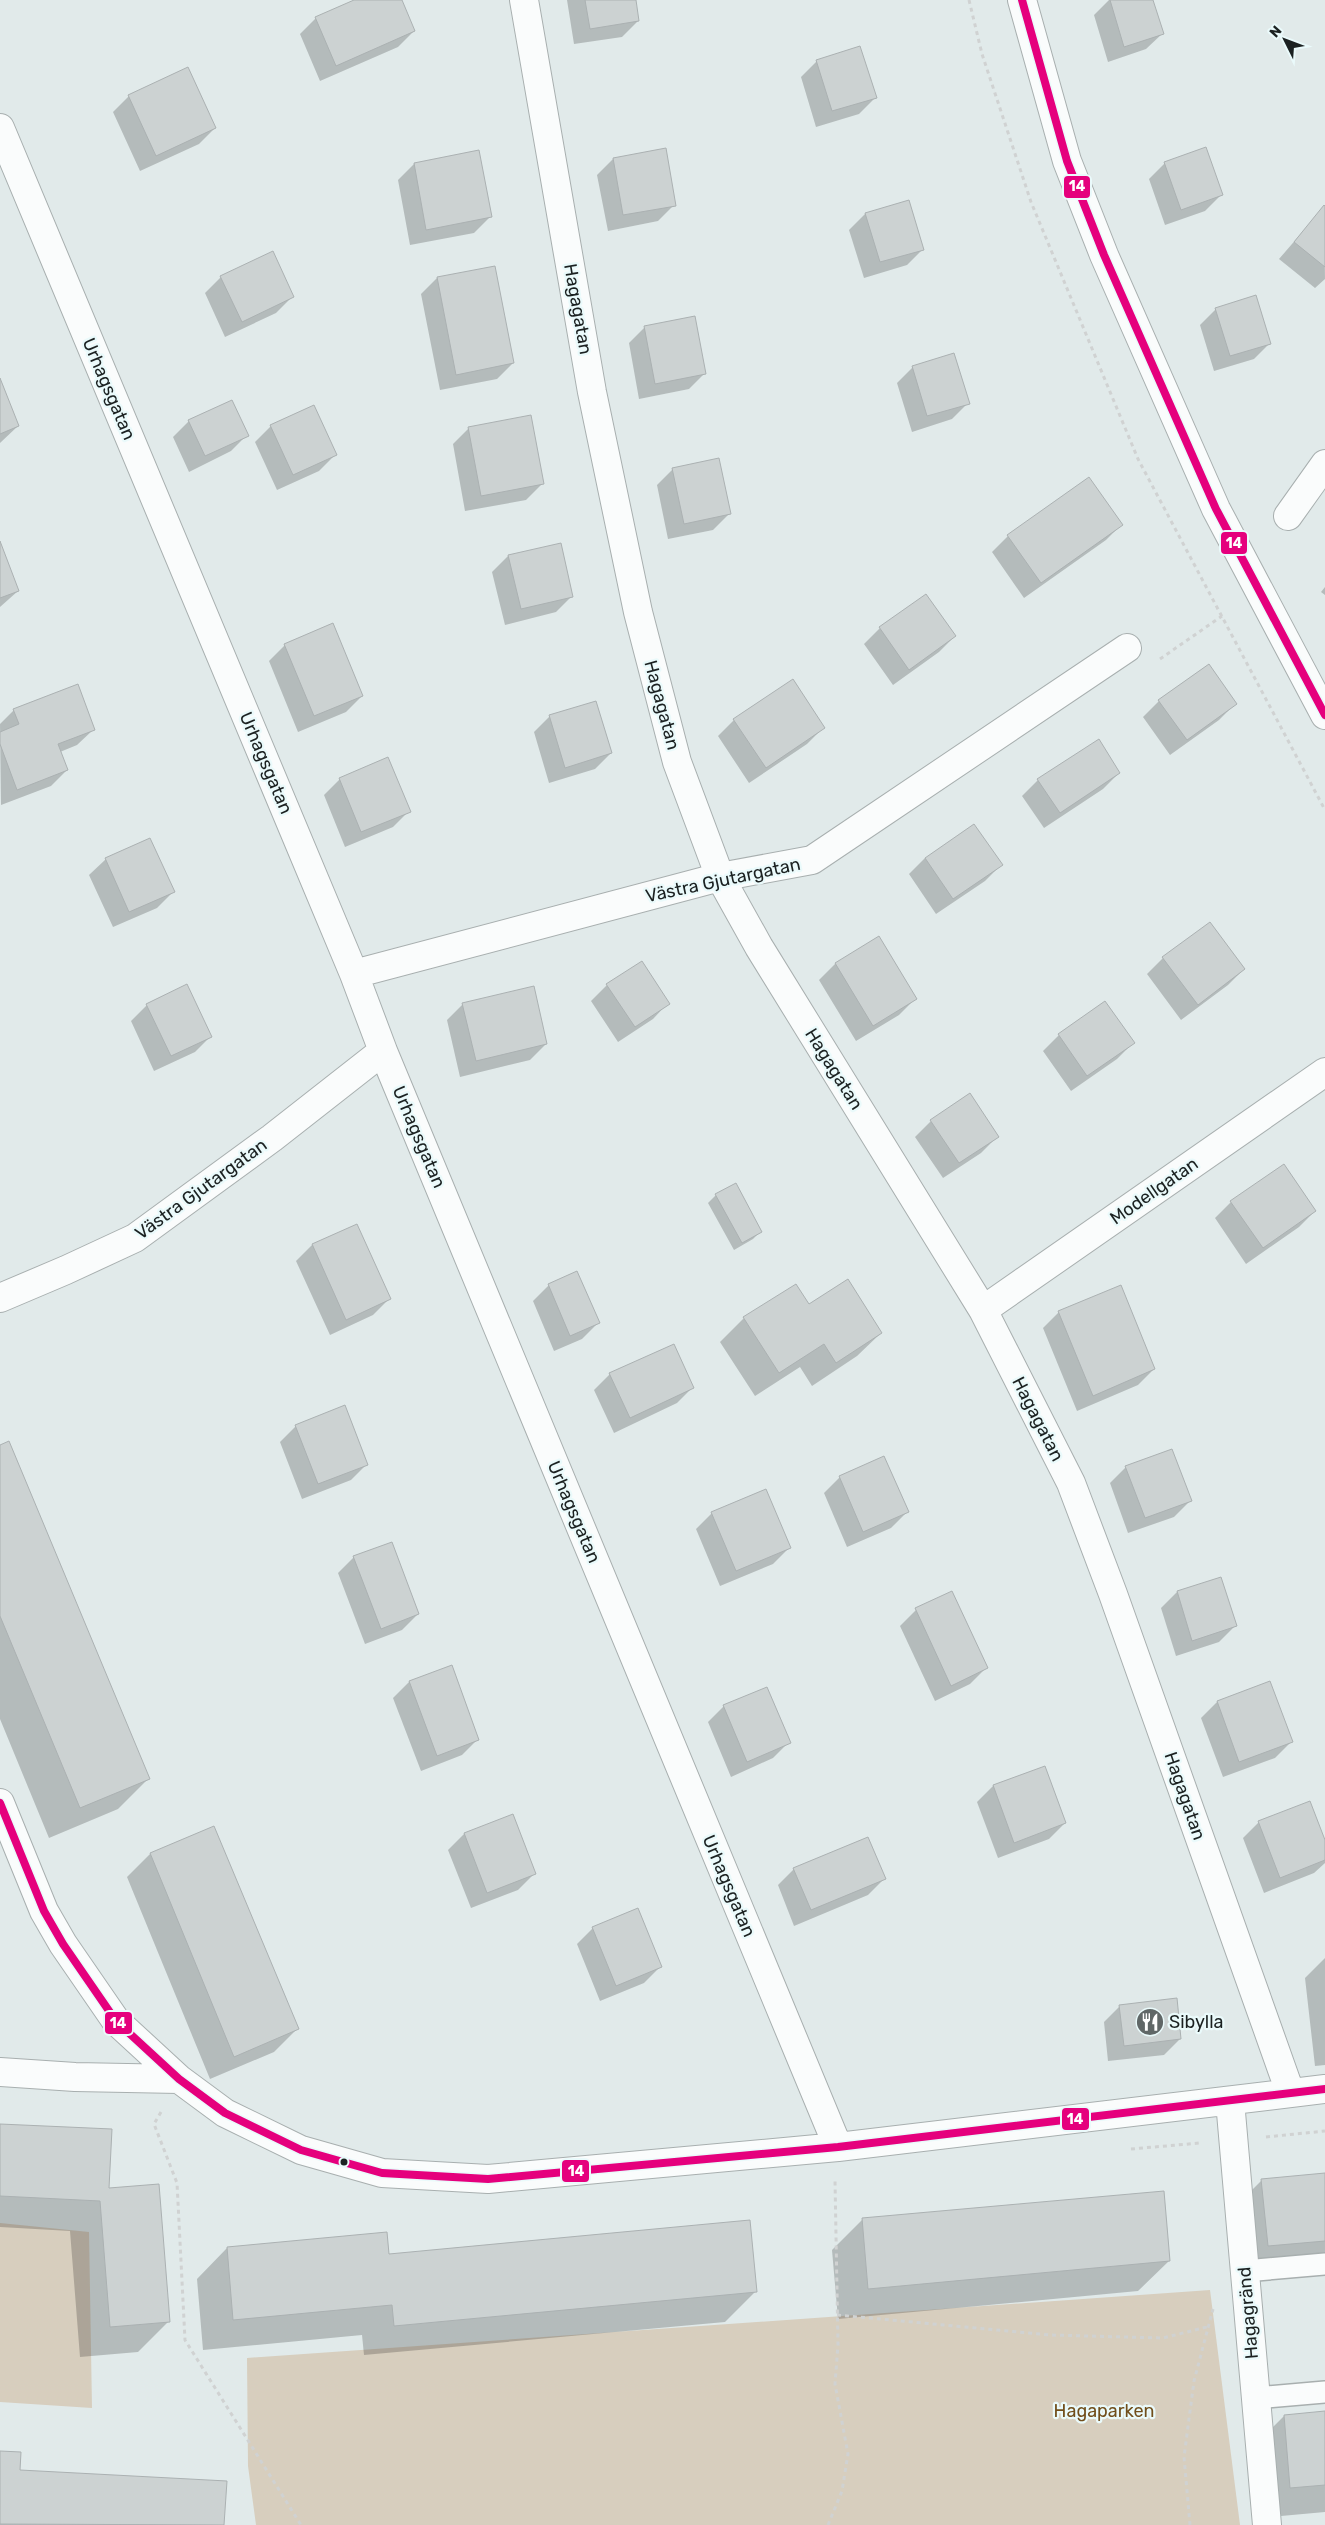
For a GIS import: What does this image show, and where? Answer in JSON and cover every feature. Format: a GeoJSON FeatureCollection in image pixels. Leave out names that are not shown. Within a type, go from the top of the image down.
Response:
{"type":"FeatureCollection","features":[{"type":"Feature","properties":{"kind":"street","name":"Hagagatan"},"geometry":{"type":"LineString","coordinates":[[524,0],[592,392],[638,612],[677,762],[720,877],[758,947],[982,1310],[1071,1483],[1113,1594],[1290,2092]]}},
{"type":"Feature","properties":{"kind":"street"},"geometry":{"type":"LineString","coordinates":[[1022,0],[1067,161],[1104,255],[1216,509],[1325,715]]}},
{"type":"Feature","properties":{"kind":"street","name":"Urhagsgatan"},"geometry":{"type":"LineString","coordinates":[[0,128],[354,974],[383,1051],[838,2147]]}},
{"type":"Feature","properties":{"kind":"street"},"geometry":{"type":"LineString","coordinates":[[1288,516],[1325,464]]}},
{"type":"Feature","properties":{"kind":"street","name":"Västra Gjutargatan"},"geometry":{"type":"LineString","coordinates":[[354,974],[720,877],[812,860],[1127,648]]}},
{"type":"Feature","properties":{"kind":"street","name":"Västra Gjutargatan"},"geometry":{"type":"LineString","coordinates":[[0,1298],[135,1238],[272,1138],[383,1051]]}},
{"type":"Feature","properties":{"kind":"street","name":"Modellgatan"},"geometry":{"type":"LineString","coordinates":[[982,1310],[1325,1072]]}},
{"type":"Feature","properties":{"kind":"street"},"geometry":{"type":"LineString","coordinates":[[0,1803],[44,1911],[63,1944],[116,2021],[179,2079],[225,2113],[301,2150],[382,2173],[488,2179],[838,2147],[1325,2088]]}},
{"type":"Feature","properties":{"kind":"street"},"geometry":{"type":"LineString","coordinates":[[0,2072],[76,2077],[179,2079]]}},
{"type":"Feature","properties":{"kind":"street","name":"Hagagränd"},"geometry":{"type":"LineString","coordinates":[[1230,2101],[1267,2525]]}},
{"type":"Feature","properties":{"kind":"lane"},"geometry":{"type":"LineString","coordinates":[[1245,2271],[1325,2264]]}},
{"type":"Feature","properties":{"kind":"lane"},"geometry":{"type":"LineString","coordinates":[[1256,2398],[1325,2392]]}},
{"type":"Feature","properties":{"kind":"path"},"geometry":{"type":"LineString","coordinates":[[969,0],[982,54],[1035,211],[1138,460],[1325,810]]}},
{"type":"Feature","properties":{"kind":"path"},"geometry":{"type":"LineString","coordinates":[[1127,648],[1143,671],[1222,616]]}},
{"type":"Feature","properties":{"kind":"path"},"geometry":{"type":"LineString","coordinates":[[179,2079],[154,2124],[177,2183],[184,2340],[301,2525]]}},
{"type":"Feature","properties":{"kind":"path"},"geometry":{"type":"LineString","coordinates":[[828,2525],[842,2491],[848,2454],[835,2384],[837,2315],[835,2176],[838,2147]]}},
{"type":"Feature","properties":{"kind":"path"},"geometry":{"type":"LineString","coordinates":[[1190,2525],[1184,2457],[1194,2381],[1207,2327],[1224,2274],[1245,2271]]}},
{"type":"Feature","properties":{"kind":"path"},"geometry":{"type":"LineString","coordinates":[[837,2315],[1050,2335],[1164,2338],[1207,2327]]}},
{"type":"Feature","properties":{"kind":"green space"},"geometry":{"type":"Polygon","coordinates":[[[0,2223],[89,2232],[92,2408],[0,2402],[0,2223]]]}},
{"type":"Feature","properties":{"kind":"green space","name":"Hagaparken"},"geometry":{"type":"Polygon","coordinates":[[[1210,2290],[1240,2525],[256,2525],[248,2466],[247,2358],[1210,2290]]]}},
{"type":"Feature","properties":{"kind":"building"},"geometry":{"type":"Polygon","coordinates":[[[354,0],[402,0],[415,31],[336,66],[315,17],[354,0]]]}},
{"type":"Feature","properties":{"kind":"building"},"geometry":{"type":"Polygon","coordinates":[[[585,0],[636,0],[639,21],[590,29],[585,0]]]}},
{"type":"Feature","properties":{"kind":"building"},"geometry":{"type":"Polygon","coordinates":[[[1110,0],[1153,0],[1164,34],[1124,47],[1110,0]]]}},
{"type":"Feature","properties":{"kind":"building"},"geometry":{"type":"Polygon","coordinates":[[[860,46],[877,98],[832,111],[816,60],[860,46]]]}},
{"type":"Feature","properties":{"kind":"building"},"geometry":{"type":"Polygon","coordinates":[[[188,67],[216,128],[156,156],[128,95],[188,67]]]}},
{"type":"Feature","properties":{"kind":"building"},"geometry":{"type":"Polygon","coordinates":[[[1206,147],[1223,195],[1181,210],[1164,162],[1206,147]]]}},
{"type":"Feature","properties":{"kind":"building"},"geometry":{"type":"Polygon","coordinates":[[[666,148],[676,206],[623,215],[613,158],[666,148]]]}},
{"type":"Feature","properties":{"kind":"building"},"geometry":{"type":"Polygon","coordinates":[[[479,150],[492,217],[426,230],[414,163],[479,150]]]}},
{"type":"Feature","properties":{"kind":"building"},"geometry":{"type":"Polygon","coordinates":[[[909,200],[924,250],[880,262],[865,213],[909,200]]]}},
{"type":"Feature","properties":{"kind":"building"},"geometry":{"type":"Polygon","coordinates":[[[1325,206],[1325,267],[1294,242],[1325,206]]]}},
{"type":"Feature","properties":{"kind":"building"},"geometry":{"type":"Polygon","coordinates":[[[273,251],[294,297],[242,322],[220,276],[273,251]]]}},
{"type":"Feature","properties":{"kind":"building"},"geometry":{"type":"Polygon","coordinates":[[[495,266],[514,363],[456,375],[437,277],[495,266]]]}},
{"type":"Feature","properties":{"kind":"building"},"geometry":{"type":"Polygon","coordinates":[[[1256,295],[1271,344],[1230,356],[1215,308],[1256,295]]]}},
{"type":"Feature","properties":{"kind":"building"},"geometry":{"type":"Polygon","coordinates":[[[695,316],[706,374],[655,384],[644,326],[695,316]]]}},
{"type":"Feature","properties":{"kind":"building"},"geometry":{"type":"Polygon","coordinates":[[[954,353],[970,404],[927,416],[912,366],[954,353]]]}},
{"type":"Feature","properties":{"kind":"building"},"geometry":{"type":"Polygon","coordinates":[[[0,378],[19,426],[0,434],[0,378]]]}},
{"type":"Feature","properties":{"kind":"building"},"geometry":{"type":"Polygon","coordinates":[[[232,400],[249,436],[205,456],[188,420],[232,400]]]}},
{"type":"Feature","properties":{"kind":"building"},"geometry":{"type":"Polygon","coordinates":[[[314,405],[337,455],[293,475],[270,425],[314,405]]]}},
{"type":"Feature","properties":{"kind":"building"},"geometry":{"type":"Polygon","coordinates":[[[531,415],[544,484],[481,496],[468,427],[531,415]]]}},
{"type":"Feature","properties":{"kind":"building"},"geometry":{"type":"Polygon","coordinates":[[[719,458],[731,514],[684,524],[672,468],[719,458]]]}},
{"type":"Feature","properties":{"kind":"building"},"geometry":{"type":"Polygon","coordinates":[[[1089,477],[1123,525],[1041,583],[1007,535],[1089,477]]]}},
{"type":"Feature","properties":{"kind":"building"},"geometry":{"type":"Polygon","coordinates":[[[0,541],[19,591],[0,598],[0,541]]]}},
{"type":"Feature","properties":{"kind":"building"},"geometry":{"type":"Polygon","coordinates":[[[561,543],[573,597],[521,609],[508,555],[561,543]]]}},
{"type":"Feature","properties":{"kind":"building"},"geometry":{"type":"Polygon","coordinates":[[[926,594],[956,636],[909,670],[879,627],[926,594]]]}},
{"type":"Feature","properties":{"kind":"building"},"geometry":{"type":"Polygon","coordinates":[[[333,623],[363,696],[314,716],[284,644],[333,623]]]}},
{"type":"Feature","properties":{"kind":"building"},"geometry":{"type":"Polygon","coordinates":[[[1209,664],[1237,704],[1187,740],[1158,700],[1209,664]]]}},
{"type":"Feature","properties":{"kind":"building"},"geometry":{"type":"Polygon","coordinates":[[[793,679],[825,728],[766,768],[733,719],[793,679]]]}},
{"type":"Feature","properties":{"kind":"building"},"geometry":{"type":"Polygon","coordinates":[[[78,684],[95,730],[58,744],[68,770],[17,790],[0,744],[0,732],[19,724],[13,709],[78,684]]]}},
{"type":"Feature","properties":{"kind":"building"},"geometry":{"type":"Polygon","coordinates":[[[596,701],[612,753],[565,768],[549,715],[596,701]]]}},
{"type":"Feature","properties":{"kind":"building"},"geometry":{"type":"Polygon","coordinates":[[[1099,739],[1120,773],[1060,813],[1037,779],[1099,739]]]}},
{"type":"Feature","properties":{"kind":"building"},"geometry":{"type":"Polygon","coordinates":[[[388,757],[411,812],[361,832],[339,778],[388,757]]]}},
{"type":"Feature","properties":{"kind":"building"},"geometry":{"type":"Polygon","coordinates":[[[974,824],[1003,865],[953,899],[925,858],[974,824]]]}},
{"type":"Feature","properties":{"kind":"building"},"geometry":{"type":"Polygon","coordinates":[[[150,838],[175,892],[129,912],[105,858],[150,838]]]}},
{"type":"Feature","properties":{"kind":"building"},"geometry":{"type":"Polygon","coordinates":[[[1210,922],[1245,969],[1198,1005],[1162,957],[1210,922]]]}},
{"type":"Feature","properties":{"kind":"building"},"geometry":{"type":"Polygon","coordinates":[[[879,936],[917,999],[873,1026],[835,963],[879,936]]]}},
{"type":"Feature","properties":{"kind":"building"},"geometry":{"type":"Polygon","coordinates":[[[642,961],[670,1004],[635,1027],[606,984],[642,961]]]}},
{"type":"Feature","properties":{"kind":"building"},"geometry":{"type":"Polygon","coordinates":[[[187,984],[212,1037],[171,1056],[146,1004],[187,984]]]}},
{"type":"Feature","properties":{"kind":"building"},"geometry":{"type":"Polygon","coordinates":[[[534,986],[547,1044],[476,1061],[462,1003],[534,986]]]}},
{"type":"Feature","properties":{"kind":"building"},"geometry":{"type":"Polygon","coordinates":[[[1105,1001],[1135,1043],[1087,1076],[1058,1034],[1105,1001]]]}},
{"type":"Feature","properties":{"kind":"building"},"geometry":{"type":"Polygon","coordinates":[[[970,1093],[999,1137],[959,1163],[930,1120],[970,1093]]]}},
{"type":"Feature","properties":{"kind":"building"},"geometry":{"type":"Polygon","coordinates":[[[1284,1164],[1316,1211],[1263,1248],[1230,1201],[1284,1164]]]}},
{"type":"Feature","properties":{"kind":"building"},"geometry":{"type":"Polygon","coordinates":[[[736,1183],[762,1232],[742,1243],[715,1194],[736,1183]]]}},
{"type":"Feature","properties":{"kind":"building"},"geometry":{"type":"Polygon","coordinates":[[[357,1224],[391,1299],[346,1320],[312,1244],[357,1224]]]}},
{"type":"Feature","properties":{"kind":"building"},"geometry":{"type":"Polygon","coordinates":[[[577,1271],[600,1323],[570,1336],[548,1284],[577,1271]]]}},
{"type":"Feature","properties":{"kind":"building"},"geometry":{"type":"Polygon","coordinates":[[[848,1279],[882,1333],[836,1363],[824,1344],[779,1373],[743,1317],[796,1284],[809,1304],[848,1279]]]}},
{"type":"Feature","properties":{"kind":"building"},"geometry":{"type":"Polygon","coordinates":[[[1121,1285],[1155,1369],[1093,1396],[1058,1311],[1121,1285]]]}},
{"type":"Feature","properties":{"kind":"building"},"geometry":{"type":"Polygon","coordinates":[[[674,1344],[694,1388],[630,1418],[609,1373],[674,1344]]]}},
{"type":"Feature","properties":{"kind":"building"},"geometry":{"type":"Polygon","coordinates":[[[345,1405],[368,1465],[318,1484],[295,1425],[345,1405]]]}},
{"type":"Feature","properties":{"kind":"building"},"geometry":{"type":"Polygon","coordinates":[[[9,1441],[150,1779],[80,1808],[0,1616],[0,1445],[9,1441]]]}},
{"type":"Feature","properties":{"kind":"building"},"geometry":{"type":"Polygon","coordinates":[[[1172,1449],[1192,1501],[1145,1518],[1125,1466],[1172,1449]]]}},
{"type":"Feature","properties":{"kind":"building"},"geometry":{"type":"Polygon","coordinates":[[[884,1456],[909,1512],[863,1532],[839,1476],[884,1456]]]}},
{"type":"Feature","properties":{"kind":"building"},"geometry":{"type":"Polygon","coordinates":[[[766,1489],[791,1548],[736,1571],[711,1512],[766,1489]]]}},
{"type":"Feature","properties":{"kind":"building"},"geometry":{"type":"Polygon","coordinates":[[[392,1542],[419,1614],[381,1629],[353,1556],[392,1542]]]}},
{"type":"Feature","properties":{"kind":"building"},"geometry":{"type":"Polygon","coordinates":[[[1221,1577],[1237,1626],[1192,1641],[1177,1591],[1221,1577]]]}},
{"type":"Feature","properties":{"kind":"building"},"geometry":{"type":"Polygon","coordinates":[[[952,1591],[988,1668],[951,1686],[915,1608],[952,1591]]]}},
{"type":"Feature","properties":{"kind":"building"},"geometry":{"type":"Polygon","coordinates":[[[452,1665],[479,1740],[437,1756],[409,1681],[452,1665]]]}},
{"type":"Feature","properties":{"kind":"building"},"geometry":{"type":"Polygon","coordinates":[[[1270,1681],[1293,1742],[1239,1762],[1217,1701],[1270,1681]]]}},
{"type":"Feature","properties":{"kind":"building"},"geometry":{"type":"Polygon","coordinates":[[[767,1687],[791,1743],[747,1762],[723,1705],[767,1687]]]}},
{"type":"Feature","properties":{"kind":"building"},"geometry":{"type":"Polygon","coordinates":[[[1045,1766],[1066,1823],[1014,1843],[993,1785],[1045,1766]]]}},
{"type":"Feature","properties":{"kind":"building"},"geometry":{"type":"Polygon","coordinates":[[[1310,1801],[1325,1840],[1325,1860],[1280,1878],[1258,1821],[1310,1801]]]}},
{"type":"Feature","properties":{"kind":"building"},"geometry":{"type":"Polygon","coordinates":[[[513,1814],[536,1874],[487,1893],[464,1833],[513,1814]]]}},
{"type":"Feature","properties":{"kind":"building"},"geometry":{"type":"Polygon","coordinates":[[[214,1826],[299,2029],[234,2057],[150,1853],[214,1826]]]}},
{"type":"Feature","properties":{"kind":"building"},"geometry":{"type":"Polygon","coordinates":[[[868,1837],[886,1879],[811,1910],[793,1868],[868,1837]]]}},
{"type":"Feature","properties":{"kind":"building"},"geometry":{"type":"Polygon","coordinates":[[[638,1908],[662,1967],[616,1986],[592,1927],[638,1908]]]}},
{"type":"Feature","properties":{"kind":"building","name":"Sibylla"},"geometry":{"type":"Polygon","coordinates":[[[1177,1998],[1181,2039],[1124,2046],[1119,2005],[1177,1998]]]}},
{"type":"Feature","properties":{"kind":"building"},"geometry":{"type":"Polygon","coordinates":[[[0,2124],[112,2129],[109,2188],[159,2184],[170,2322],[110,2327],[100,2201],[0,2196],[0,2124]]]}},
{"type":"Feature","properties":{"kind":"building"},"geometry":{"type":"Polygon","coordinates":[[[1325,2173],[1325,2241],[1268,2246],[1261,2179],[1325,2173]]]}},
{"type":"Feature","properties":{"kind":"building"},"geometry":{"type":"Polygon","coordinates":[[[1164,2191],[1170,2261],[868,2289],[862,2218],[1164,2191]]]}},
{"type":"Feature","properties":{"kind":"building"},"geometry":{"type":"Polygon","coordinates":[[[750,2220],[757,2292],[394,2326],[392,2305],[233,2320],[227,2247],[387,2232],[389,2254],[750,2220]]]}},
{"type":"Feature","properties":{"kind":"building"},"geometry":{"type":"Polygon","coordinates":[[[1325,2411],[1325,2485],[1290,2488],[1284,2415],[1325,2411]]]}},
{"type":"Feature","properties":{"kind":"building"},"geometry":{"type":"Polygon","coordinates":[[[0,2451],[21,2452],[20,2470],[227,2481],[224,2525],[0,2524],[0,2451]]]}},
{"type":"Feature","properties":{"kind":"transit line","name":"14"},"geometry":{"type":"LineString","coordinates":[[1022,0],[1067,161],[1104,255],[1216,509],[1325,715]]}},
{"type":"Feature","properties":{"kind":"transit line","name":"14"},"geometry":{"type":"LineString","coordinates":[[0,1803],[44,1911],[63,1944],[116,2021],[179,2079],[225,2113],[301,2150],[382,2173],[488,2179],[838,2147],[1325,2089]]}},
{"type":"Feature","properties":{"kind":"place","name":"Sibylla"},"geometry":{"type":"Point","coordinates":[1150,2022]}}]}
